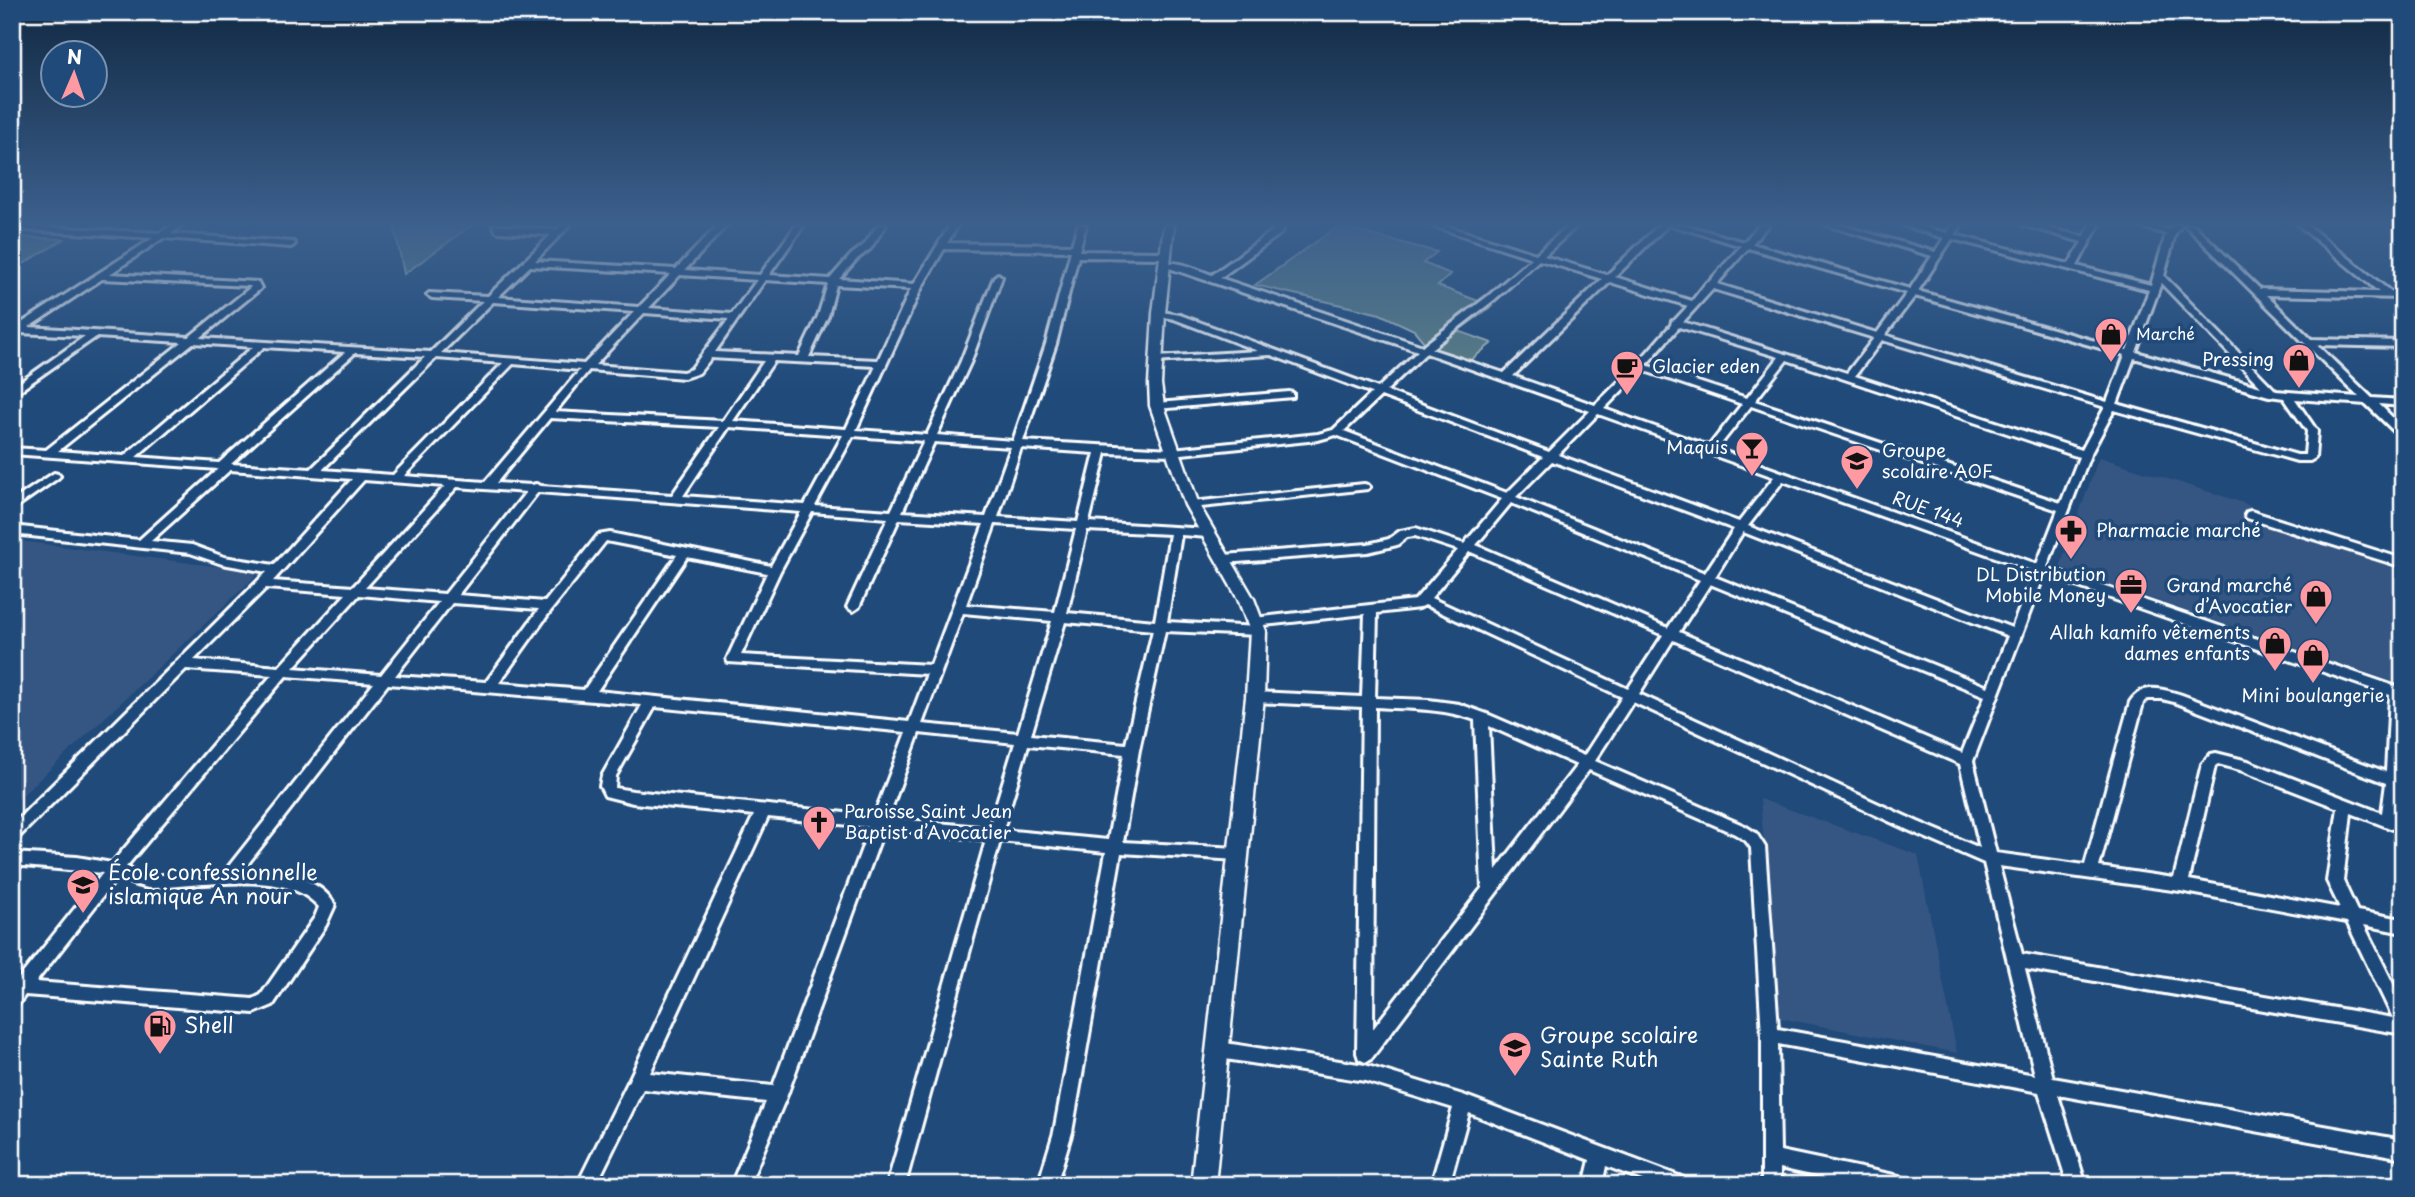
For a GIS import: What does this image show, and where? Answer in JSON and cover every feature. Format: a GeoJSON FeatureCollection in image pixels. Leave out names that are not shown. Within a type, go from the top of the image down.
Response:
{"type":"FeatureCollection","features":[{"type":"Feature","properties":{"kind":"street"},"geometry":{"type":"LineString","coordinates":[[15,331],[94,281]]}},
{"type":"Feature","properties":{"kind":"street"},"geometry":{"type":"LineString","coordinates":[[49,453],[256,288],[255,284],[195,281]]}},
{"type":"Feature","properties":{"kind":"street"},"geometry":{"type":"LineString","coordinates":[[313,473],[511,281]]}},
{"type":"Feature","properties":{"kind":"street"},"geometry":{"type":"LineString","coordinates":[[489,484],[587,368],[670,281]]}},
{"type":"Feature","properties":{"kind":"street"},"geometry":{"type":"LineString","coordinates":[[15,331],[436,355],[684,375],[695,371],[761,281]]}},
{"type":"Feature","properties":{"kind":"street"},"geometry":{"type":"LineString","coordinates":[[803,359],[823,316],[834,281],[917,287]]}},
{"type":"Feature","properties":{"kind":"street"},"geometry":{"type":"LineString","coordinates":[[921,281],[850,432],[774,571],[733,659],[937,670]]}},
{"type":"Feature","properties":{"kind":"street"},"geometry":{"type":"LineString","coordinates":[[853,607],[966,361],[997,281]]}},
{"type":"Feature","properties":{"kind":"street"},"geometry":{"type":"LineString","coordinates":[[740,1185],[778,1095],[937,670],[1051,344],[1068,281]]}},
{"type":"Feature","properties":{"kind":"street"},"geometry":{"type":"LineString","coordinates":[[1162,281],[1156,360],[1157,407],[1192,505],[1224,559],[1256,626],[1255,697],[1203,1185]]}},
{"type":"Feature","properties":{"kind":"street","name":"RUE 144"},"geometry":{"type":"LineString","coordinates":[[1222,281],[1598,409],[2040,569],[2400,693]]}},
{"type":"Feature","properties":{"kind":"street"},"geometry":{"type":"LineString","coordinates":[[546,415],[727,424],[1101,450],[1172,452],[1318,437],[1337,432],[1425,349],[1509,281]]}},
{"type":"Feature","properties":{"kind":"street"},"geometry":{"type":"LineString","coordinates":[[1506,377],[1606,281]]}},
{"type":"Feature","properties":{"kind":"street"},"geometry":{"type":"LineString","coordinates":[[1614,281],[1692,304]]}},
{"type":"Feature","properties":{"kind":"street"},"geometry":{"type":"LineString","coordinates":[[958,608],[1160,626],[1256,626],[1412,606],[1422,599],[1469,548],[1509,498],[1640,366],[1713,281]]}},
{"type":"Feature","properties":{"kind":"street"},"geometry":{"type":"LineString","coordinates":[[1870,281],[2273,394],[2403,403]]}},
{"type":"Feature","properties":{"kind":"street"},"geometry":{"type":"LineString","coordinates":[[1849,377],[1920,281]]}},
{"type":"Feature","properties":{"kind":"street"},"geometry":{"type":"LineString","coordinates":[[2144,281],[2156,283],[2273,394]]}},
{"type":"Feature","properties":{"kind":"street"},"geometry":{"type":"LineString","coordinates":[[2247,281],[2403,434]]}},
{"type":"Feature","properties":{"kind":"street"},"geometry":{"type":"LineString","coordinates":[[2371,281],[2389,295]]}},
{"type":"Feature","properties":{"kind":"street"},"geometry":{"type":"LineString","coordinates":[[2077,1185],[2046,1085],[1966,761],[2085,455],[2111,406],[2156,283]]}},
{"type":"Feature","properties":{"kind":"street"},"geometry":{"type":"LineString","coordinates":[[1709,285],[2111,406],[2297,458],[2310,458],[2312,431],[2289,397]]}},
{"type":"Feature","properties":{"kind":"street"},"geometry":{"type":"LineString","coordinates":[[2258,292],[2403,296]]}},
{"type":"Feature","properties":{"kind":"street"},"geometry":{"type":"LineString","coordinates":[[432,295],[736,317]]}},
{"type":"Feature","properties":{"kind":"street"},"geometry":{"type":"LineString","coordinates":[[1159,313],[1177,317],[1381,391],[2015,634]]}},
{"type":"Feature","properties":{"kind":"street"},"geometry":{"type":"LineString","coordinates":[[1675,323],[1785,356],[2085,455]]}},
{"type":"Feature","properties":{"kind":"street"},"geometry":{"type":"LineString","coordinates":[[12,393],[94,334]]}},
{"type":"Feature","properties":{"kind":"street"},"geometry":{"type":"LineString","coordinates":[[2309,342],[2403,344]]}},
{"type":"Feature","properties":{"kind":"street"},"geometry":{"type":"LineString","coordinates":[[127,459],[262,344]]}},
{"type":"Feature","properties":{"kind":"street"},"geometry":{"type":"LineString","coordinates":[[141,544],[353,350]]}},
{"type":"Feature","properties":{"kind":"street"},"geometry":{"type":"LineString","coordinates":[[1156,360],[1276,353]]}},
{"type":"Feature","properties":{"kind":"street"},"geometry":{"type":"LineString","coordinates":[[708,355],[883,363]]}},
{"type":"Feature","properties":{"kind":"street"},"geometry":{"type":"LineString","coordinates":[[1712,449],[1785,356]]}},
{"type":"Feature","properties":{"kind":"street"},"geometry":{"type":"LineString","coordinates":[[676,498],[771,358]]}},
{"type":"Feature","properties":{"kind":"street"},"geometry":{"type":"LineString","coordinates":[[396,479],[511,361]]}},
{"type":"Feature","properties":{"kind":"street"},"geometry":{"type":"LineString","coordinates":[[1640,366],[1749,400],[2065,508]]}},
{"type":"Feature","properties":{"kind":"street"},"geometry":{"type":"LineString","coordinates":[[1157,407],[1289,395]]}},
{"type":"Feature","properties":{"kind":"street"},"geometry":{"type":"LineString","coordinates":[[1337,432],[1509,498],[1991,692]]}},
{"type":"Feature","properties":{"kind":"street"},"geometry":{"type":"LineString","coordinates":[[896,1185],[995,833],[1060,616],[1101,450]]}},
{"type":"Feature","properties":{"kind":"street"},"geometry":{"type":"LineString","coordinates":[[12,451],[897,515],[1208,533]]}},
{"type":"Feature","properties":{"kind":"street"},"geometry":{"type":"LineString","coordinates":[[12,507],[54,476]]}},
{"type":"Feature","properties":{"kind":"street"},"geometry":{"type":"LineString","coordinates":[[12,835],[263,584],[362,476]]}},
{"type":"Feature","properties":{"kind":"street"},"geometry":{"type":"LineString","coordinates":[[1365,1053],[1586,763],[1741,527],[1781,476]]}},
{"type":"Feature","properties":{"kind":"street"},"geometry":{"type":"LineString","coordinates":[[18,994],[115,869],[284,671],[454,483]]}},
{"type":"Feature","properties":{"kind":"street"},"geometry":{"type":"LineString","coordinates":[[229,877],[536,487]]}},
{"type":"Feature","properties":{"kind":"street"},"geometry":{"type":"LineString","coordinates":[[1192,505],[1364,487]]}},
{"type":"Feature","properties":{"kind":"street"},"geometry":{"type":"LineString","coordinates":[[2251,515],[2403,562]]}},
{"type":"Feature","properties":{"kind":"street"},"geometry":{"type":"LineString","coordinates":[[12,530],[192,550],[222,560],[274,569]]}},
{"type":"Feature","properties":{"kind":"street"},"geometry":{"type":"LineString","coordinates":[[1047,1185],[1063,1132],[1132,750],[1160,626],[1176,531]]}},
{"type":"Feature","properties":{"kind":"street"},"geometry":{"type":"LineString","coordinates":[[1224,559],[1368,548],[1393,542],[1410,532],[1424,534],[1469,548],[1966,761]]}},
{"type":"Feature","properties":{"kind":"street"},"geometry":{"type":"LineString","coordinates":[[490,687],[548,606],[602,538],[774,571]]}},
{"type":"Feature","properties":{"kind":"street"},"geometry":{"type":"LineString","coordinates":[[588,695],[684,553]]}},
{"type":"Feature","properties":{"kind":"street"},"geometry":{"type":"LineString","coordinates":[[263,584],[548,606]]}},
{"type":"Feature","properties":{"kind":"street"},"geometry":{"type":"LineString","coordinates":[[1422,599],[1960,848],[1988,858],[2091,870],[2403,926]]}},
{"type":"Feature","properties":{"kind":"street"},"geometry":{"type":"LineString","coordinates":[[1365,1073],[1366,786],[1371,610]]}},
{"type":"Feature","properties":{"kind":"street"},"geometry":{"type":"LineString","coordinates":[[183,664],[588,695],[1132,750]]}},
{"type":"Feature","properties":{"kind":"street"},"geometry":{"type":"LineString","coordinates":[[2388,821],[2398,783],[2400,693]]}},
{"type":"Feature","properties":{"kind":"street"},"geometry":{"type":"LineString","coordinates":[[2091,870],[2137,702],[2143,694],[2177,698],[2398,783]]}},
{"type":"Feature","properties":{"kind":"street"},"geometry":{"type":"LineString","coordinates":[[1255,697],[1429,705],[1459,709],[1751,836],[1758,847],[1770,1035],[1773,1157],[1771,1185]]}},
{"type":"Feature","properties":{"kind":"street"},"geometry":{"type":"LineString","coordinates":[[651,701],[609,776],[607,786],[610,792],[633,797],[763,811],[880,820],[1114,846],[1238,854]]}},
{"type":"Feature","properties":{"kind":"street"},"geometry":{"type":"LineString","coordinates":[[1482,717],[1489,888]]}},
{"type":"Feature","properties":{"kind":"street"},"geometry":{"type":"LineString","coordinates":[[2180,885],[2211,760],[2216,758],[2243,765],[2403,827]]}},
{"type":"Feature","properties":{"kind":"street"},"geometry":{"type":"LineString","coordinates":[[2345,806],[2335,881],[2403,1024]]}},
{"type":"Feature","properties":{"kind":"street"},"geometry":{"type":"LineString","coordinates":[[586,1185],[763,811]]}},
{"type":"Feature","properties":{"kind":"street"},"geometry":{"type":"LineString","coordinates":[[12,859],[115,869],[147,882],[229,877],[285,881],[308,888],[320,895],[327,905],[321,920],[267,1000],[254,1006],[18,994]]}},
{"type":"Feature","properties":{"kind":"street"},"geometry":{"type":"LineString","coordinates":[[2016,960],[2403,1024]]}},
{"type":"Feature","properties":{"kind":"street"},"geometry":{"type":"LineString","coordinates":[[1770,1035],[2403,1149]]}},
{"type":"Feature","properties":{"kind":"street"},"geometry":{"type":"LineString","coordinates":[[1219,1050],[1365,1073],[1463,1103],[1679,1185]]}},
{"type":"Feature","properties":{"kind":"street"},"geometry":{"type":"LineString","coordinates":[[638,1080],[778,1095]]}},
{"type":"Feature","properties":{"kind":"street"},"geometry":{"type":"LineString","coordinates":[[1440,1185],[1463,1103]]}},
{"type":"Feature","properties":{"kind":"street"},"geometry":{"type":"LineString","coordinates":[[1593,1185],[1600,1154]]}},
{"type":"Feature","properties":{"kind":"street"},"geometry":{"type":"LineString","coordinates":[[1773,1157],[1899,1185]]}},
{"type":"Feature","properties":{"kind":"shaded area","name":"Grand marché d’Avocatier"},"geometry":{"type":"Polygon","coordinates":[[[2099,457],[2244,503],[2293,531],[2403,567],[2403,685],[2060,567],[2099,457]]]}},
{"type":"Feature","properties":{"kind":"shaded area"},"geometry":{"type":"Polygon","coordinates":[[[12,540],[260,572],[12,805],[12,540]]]}},
{"type":"Feature","properties":{"kind":"shaded area"},"geometry":{"type":"Polygon","coordinates":[[[1760,799],[1918,855],[1957,1053],[1780,1018],[1760,799]]]}},
{"type":"Feature","properties":{"kind":"green space"},"geometry":{"type":"Polygon","coordinates":[[[1261,281],[1444,281],[1438,286],[1492,306],[1458,331],[1492,343],[1467,363],[1434,354],[1414,330],[1380,314],[1255,285],[1261,281]]]}},
{"type":"Feature","properties":{"kind":"place","name":"Marché"},"geometry":{"type":"Point","coordinates":[2111,364]}},
{"type":"Feature","properties":{"kind":"place","name":"Pressing"},"geometry":{"type":"Point","coordinates":[2299,390]}},
{"type":"Feature","properties":{"kind":"place","name":"Glacier eden"},"geometry":{"type":"Point","coordinates":[1627,397]}},
{"type":"Feature","properties":{"kind":"place","name":"Maquis"},"geometry":{"type":"Point","coordinates":[1752,478]}},
{"type":"Feature","properties":{"kind":"place","name":"Groupe scolaire AOF"},"geometry":{"type":"Point","coordinates":[1857,491]}},
{"type":"Feature","properties":{"kind":"place","name":"Pharmacie marché"},"geometry":{"type":"Point","coordinates":[2071,561]}},
{"type":"Feature","properties":{"kind":"place","name":"DL Distribution Mobile Money"},"geometry":{"type":"Point","coordinates":[2131,615]}},
{"type":"Feature","properties":{"kind":"place","name":"Grand marché d’Avocatier"},"geometry":{"type":"Point","coordinates":[2316,626]}},
{"type":"Feature","properties":{"kind":"place","name":"Allah kamifo vêtements dames enfants"},"geometry":{"type":"Point","coordinates":[2275,673]}},
{"type":"Feature","properties":{"kind":"place","name":"Mini boulangerie"},"geometry":{"type":"Point","coordinates":[2313,685]}},
{"type":"Feature","properties":{"kind":"place","name":"Paroisse Saint Jean Baptist d’Avocatier"},"geometry":{"type":"Point","coordinates":[819,852]}},
{"type":"Feature","properties":{"kind":"place","name":"École confessionnelle islamique An nour"},"geometry":{"type":"Point","coordinates":[83,915]}},
{"type":"Feature","properties":{"kind":"place","name":"Shell"},"geometry":{"type":"Point","coordinates":[160,1056]}},
{"type":"Feature","properties":{"kind":"place","name":"Groupe scolaire Sainte Ruth"},"geometry":{"type":"Point","coordinates":[1515,1078]}}]}
